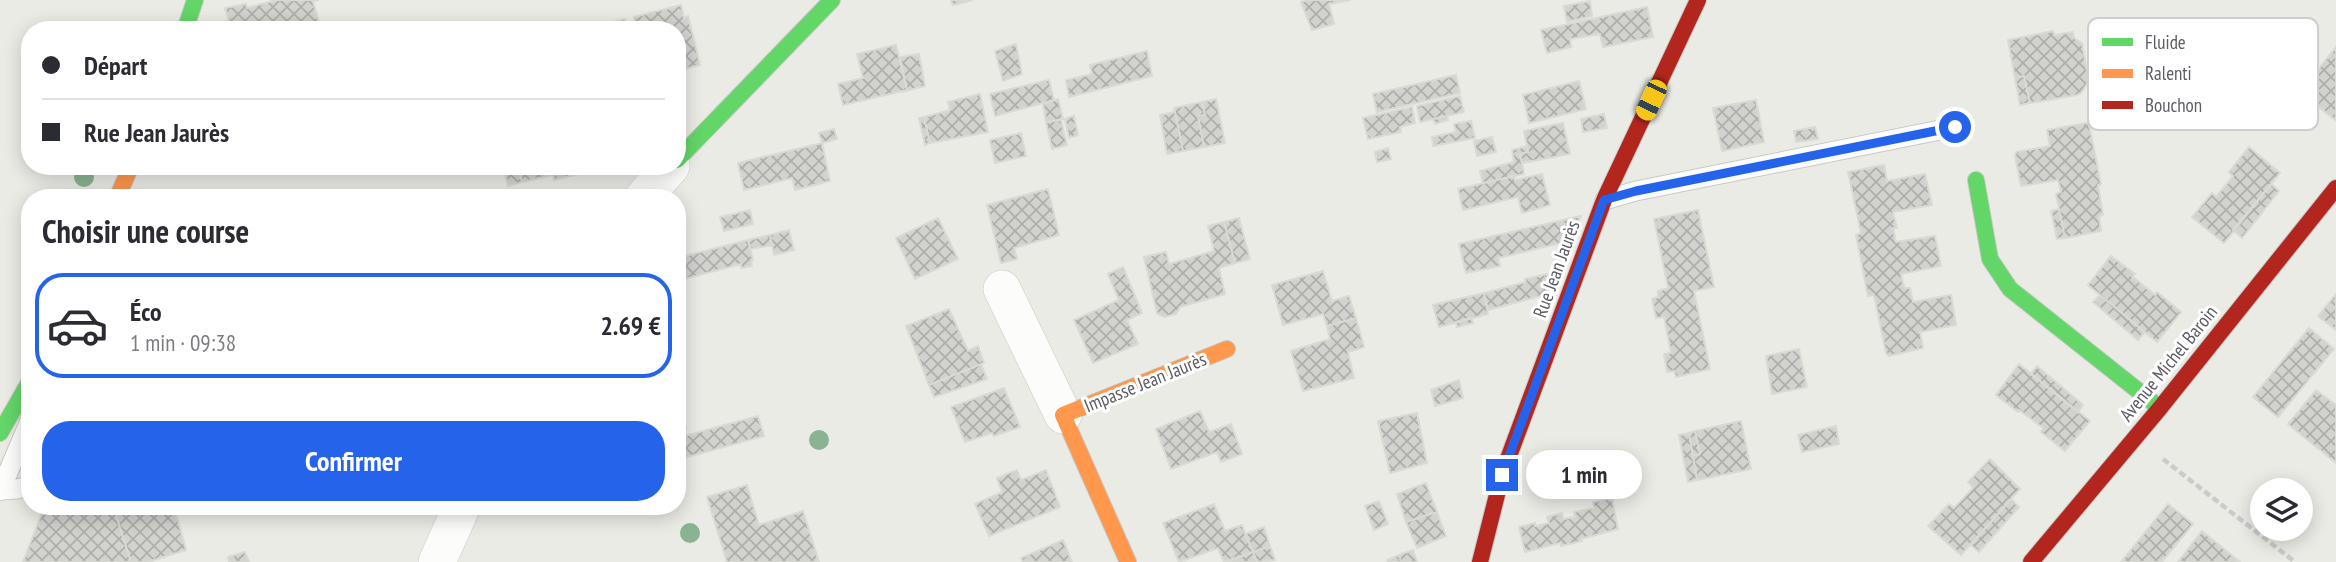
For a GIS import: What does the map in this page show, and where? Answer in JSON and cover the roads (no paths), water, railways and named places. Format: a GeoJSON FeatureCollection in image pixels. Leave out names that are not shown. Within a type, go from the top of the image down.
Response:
{"type":"FeatureCollection","features":[{"type":"Feature","properties":{"kind":"street"},"geometry":{"type":"LineString","coordinates":[[188,21],[195,0]]}},
{"type":"Feature","properties":{"kind":"street"},"geometry":{"type":"LineString","coordinates":[[686,151],[832,0]]}},
{"type":"Feature","properties":{"kind":"street","name":"Rue Jean Jaurès"},"geometry":{"type":"LineString","coordinates":[[1480,562],[1502,475],[1604,200],[1698,0]]}},
{"type":"Feature","properties":{"kind":"street"},"geometry":{"type":"LineString","coordinates":[[651,189],[663,175]]}},
{"type":"Feature","properties":{"kind":"street"},"geometry":{"type":"LineString","coordinates":[[1976,180],[1990,259],[2010,289],[2160,408]]}},
{"type":"Feature","properties":{"kind":"street","name":"Avenue Michel Baroin"},"geometry":{"type":"LineString","coordinates":[[2031,562],[2160,408],[2336,188]]}},
{"type":"Feature","properties":{"kind":"street","name":"Impasse Jean Jaurès"},"geometry":{"type":"LineString","coordinates":[[1002,289],[1063,415],[1128,562]]}},
{"type":"Feature","properties":{"kind":"street","name":"Impasse Jean Jaurès"},"geometry":{"type":"LineString","coordinates":[[1063,415],[1227,349]]}},
{"type":"Feature","properties":{"kind":"street"},"geometry":{"type":"LineString","coordinates":[[0,433],[21,397]]}},
{"type":"Feature","properties":{"kind":"street"},"geometry":{"type":"LineString","coordinates":[[437,562],[458,515]]}},
{"type":"Feature","properties":{"kind":"lane"},"geometry":{"type":"LineString","coordinates":[[1604,200],[1650,188],[1955,127]]}},
{"type":"Feature","properties":{"kind":"lane"},"geometry":{"type":"LineString","coordinates":[[21,442],[0,490],[21,488]]}}]}
